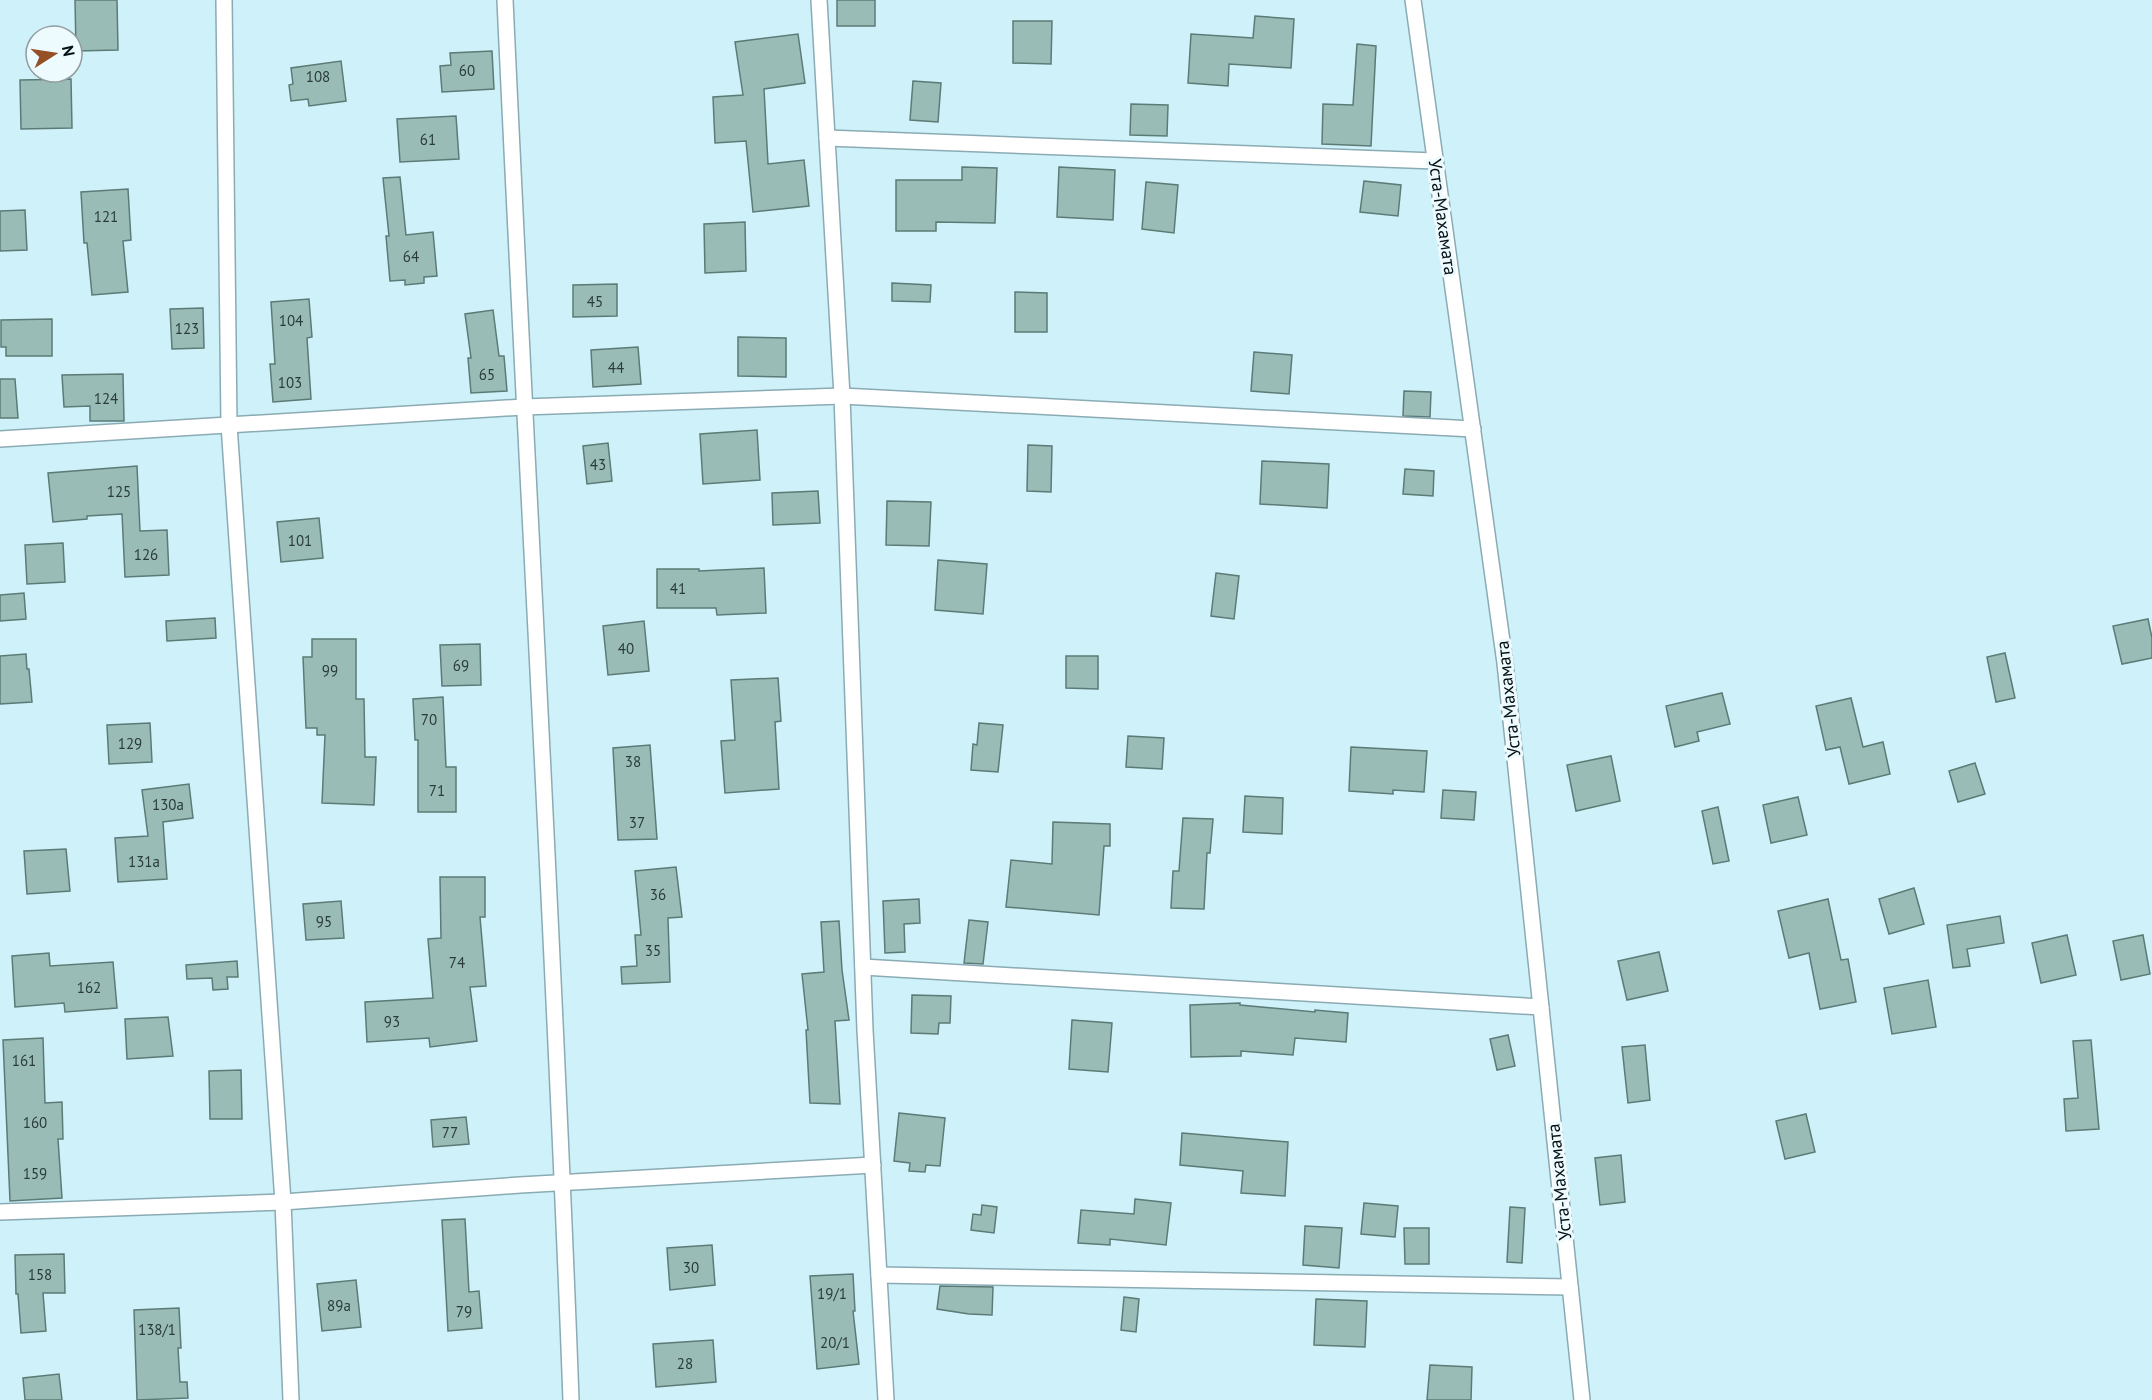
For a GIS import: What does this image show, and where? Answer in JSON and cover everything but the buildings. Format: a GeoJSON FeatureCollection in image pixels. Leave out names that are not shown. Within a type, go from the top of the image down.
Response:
{"type":"FeatureCollection","features":[{"type":"Feature","properties":{"kind":"street"},"geometry":{"type":"LineString","coordinates":[[224,0],[229,425],[283,1202],[291,1400]]}},
{"type":"Feature","properties":{"kind":"street"},"geometry":{"type":"LineString","coordinates":[[505,0],[523,407],[563,1183],[571,1400]]}},
{"type":"Feature","properties":{"kind":"street"},"geometry":{"type":"LineString","coordinates":[[819,0],[842,396],[863,967],[886,1400]]}},
{"type":"Feature","properties":{"kind":"street","name":"Уста-Махамата"},"geometry":{"type":"LineString","coordinates":[[1413,0],[1505,663],[1582,1400]]}},
{"type":"Feature","properties":{"kind":"street"},"geometry":{"type":"LineString","coordinates":[[827,138],[1435,161]]}},
{"type":"Feature","properties":{"kind":"street"},"geometry":{"type":"LineString","coordinates":[[0,439],[523,407],[842,396],[1473,429]]}},
{"type":"Feature","properties":{"kind":"street"},"geometry":{"type":"LineString","coordinates":[[863,967],[1541,1007]]}},
{"type":"Feature","properties":{"kind":"street"},"geometry":{"type":"LineString","coordinates":[[0,1212],[283,1202],[873,1165]]}},
{"type":"Feature","properties":{"kind":"street"},"geometry":{"type":"LineString","coordinates":[[879,1275],[1570,1287]]}}]}
